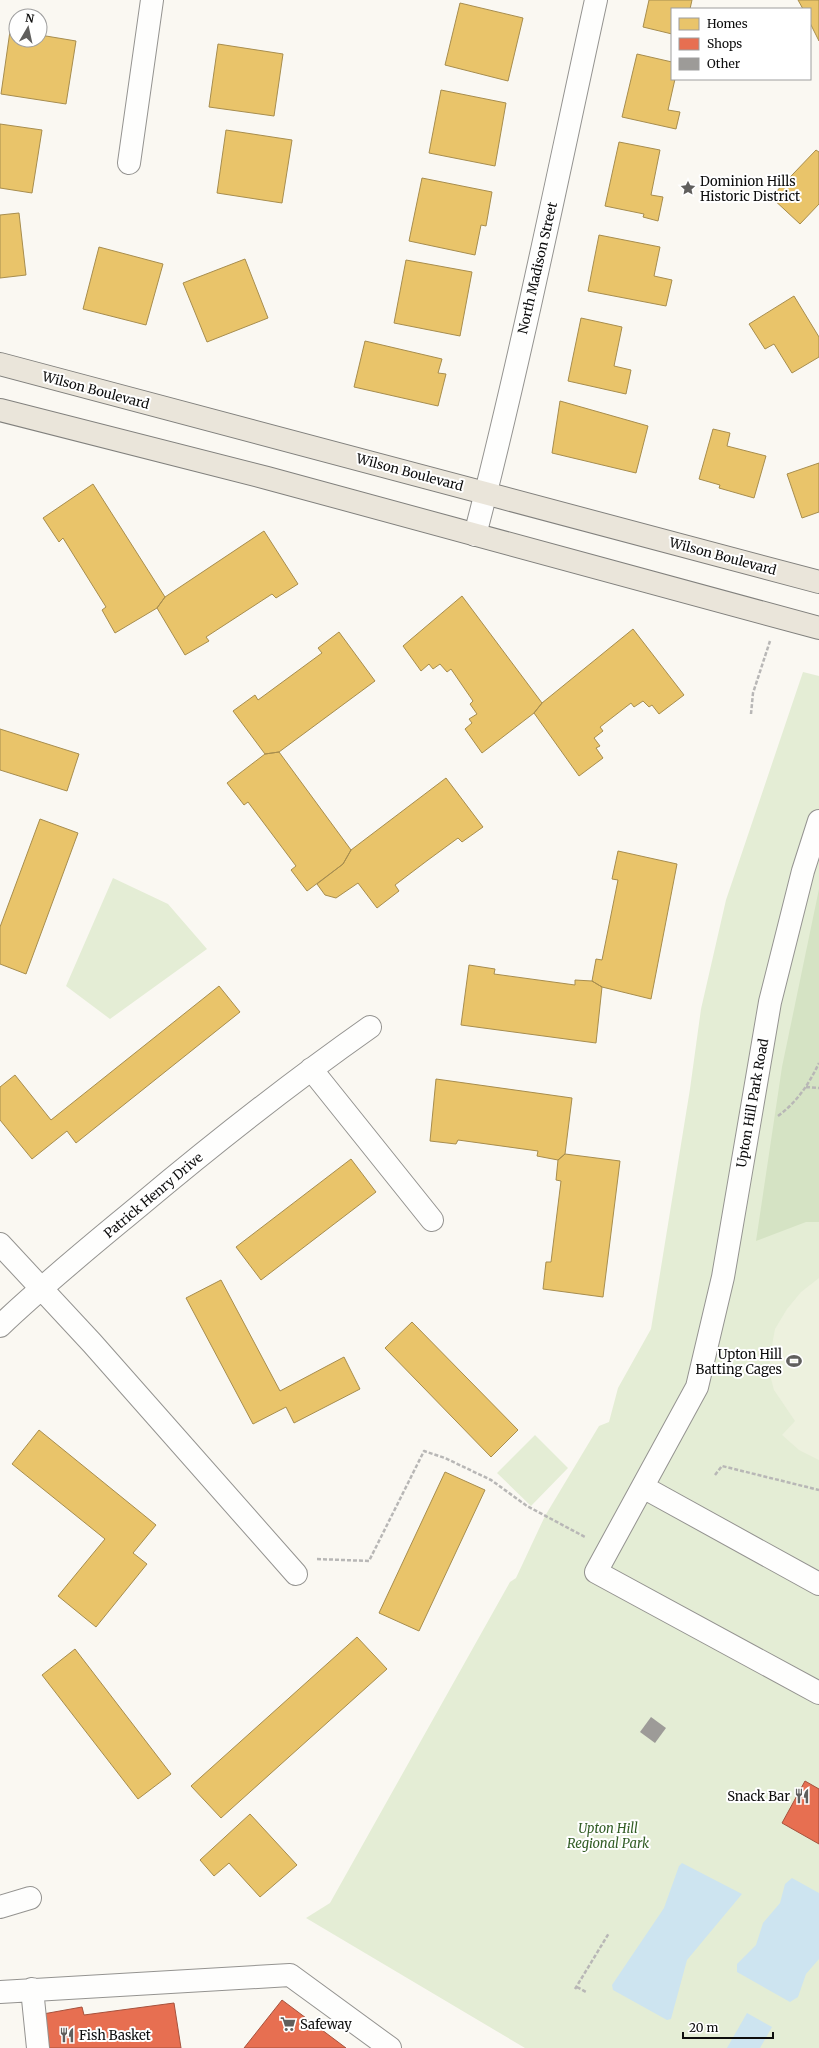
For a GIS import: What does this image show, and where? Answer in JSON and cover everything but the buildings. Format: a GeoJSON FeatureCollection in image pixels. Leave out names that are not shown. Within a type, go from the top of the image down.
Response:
{"type":"FeatureCollection","features":[{"type":"Feature","properties":{"kind":"main road","name":"Wilson Boulevard"},"geometry":{"type":"LineString","coordinates":[[0,364],[486,492],[819,582]]}},
{"type":"Feature","properties":{"kind":"main road"},"geometry":{"type":"LineString","coordinates":[[0,410],[266,478],[819,628]]}},
{"type":"Feature","properties":{"kind":"street"},"geometry":{"type":"LineString","coordinates":[[129,163],[152,0]]}},
{"type":"Feature","properties":{"kind":"street","name":"North Madison Street"},"geometry":{"type":"LineString","coordinates":[[475,535],[573,109],[596,0]]}},
{"type":"Feature","properties":{"kind":"street","name":"Upton Hill Park Road"},"geometry":{"type":"LineString","coordinates":[[819,821],[803,871],[770,1002],[723,1277],[697,1387],[596,1572],[819,1693]]}},
{"type":"Feature","properties":{"kind":"street","name":"Patrick Henry Drive"},"geometry":{"type":"LineString","coordinates":[[0,1326],[42,1288],[196,1159],[311,1069],[370,1027]]}},
{"type":"Feature","properties":{"kind":"street"},"geometry":{"type":"LineString","coordinates":[[311,1069],[432,1220]]}},
{"type":"Feature","properties":{"kind":"street"},"geometry":{"type":"LineString","coordinates":[[0,1244],[42,1288],[296,1574]]}},
{"type":"Feature","properties":{"kind":"street"},"geometry":{"type":"LineString","coordinates":[[643,1487],[819,1584]]}},
{"type":"Feature","properties":{"kind":"street"},"geometry":{"type":"LineString","coordinates":[[0,1907],[30,1898]]}},
{"type":"Feature","properties":{"kind":"street"},"geometry":{"type":"LineString","coordinates":[[0,1992],[290,1975],[390,2048]]}},
{"type":"Feature","properties":{"kind":"street"},"geometry":{"type":"LineString","coordinates":[[32,1989],[38,2048]]}},
{"type":"Feature","properties":{"kind":"path"},"geometry":{"type":"LineString","coordinates":[[751,714],[753,692],[770,641]]}},
{"type":"Feature","properties":{"kind":"path"},"geometry":{"type":"LineString","coordinates":[[746,1138],[788,1108],[806,1087],[819,1063]]}},
{"type":"Feature","properties":{"kind":"path"},"geometry":{"type":"LineString","coordinates":[[806,1087],[819,1088]]}},
{"type":"Feature","properties":{"kind":"path"},"geometry":{"type":"LineString","coordinates":[[296,1574],[314,1559],[369,1561],[424,1451],[445,1458],[492,1480],[527,1506],[609,1549]]}},
{"type":"Feature","properties":{"kind":"path"},"geometry":{"type":"LineString","coordinates":[[715,1475],[722,1466],[819,1490]]}},
{"type":"Feature","properties":{"kind":"path"},"geometry":{"type":"LineString","coordinates":[[586,1992],[576,1988],[609,1933]]}},
{"type":"Feature","properties":{"kind":"green space","name":"Upton Hill Regional Park"},"geometry":{"type":"Polygon","coordinates":[[[803,672],[819,676],[819,2048],[525,2048],[306,1918],[330,1903],[510,1582],[516,1578],[545,1516],[599,1426],[609,1422],[618,1388],[651,1329],[690,1089],[701,1009],[726,900],[803,672]]]}},
{"type":"Feature","properties":{"kind":"green space"},"geometry":{"type":"Polygon","coordinates":[[[113,878],[168,904],[207,949],[110,1019],[66,986],[113,878]]]}},
{"type":"Feature","properties":{"kind":"green space"},"geometry":{"type":"Polygon","coordinates":[[[819,889],[819,1222],[806,1222],[756,1241],[782,1067],[819,889]]]}},
{"type":"Feature","properties":{"kind":"green space","name":"Upton Hill Batting Cages"},"geometry":{"type":"Polygon","coordinates":[[[819,1278],[819,1460],[799,1450],[782,1435],[795,1421],[774,1390],[769,1371],[775,1329],[787,1309],[801,1292],[819,1278]]]}},
{"type":"Feature","properties":{"kind":"green space"},"geometry":{"type":"Polygon","coordinates":[[[535,1435],[568,1468],[531,1506],[497,1473],[535,1435]]]}},
{"type":"Feature","properties":{"kind":"water"},"geometry":{"type":"Polygon","coordinates":[[[682,1863],[742,1894],[687,1960],[671,2019],[667,2020],[613,1990],[612,1985],[664,1908],[679,1866],[682,1863]]]}},
{"type":"Feature","properties":{"kind":"water"},"geometry":{"type":"Polygon","coordinates":[[[792,1878],[819,1893],[819,1959],[806,1974],[798,1997],[790,2002],[737,1972],[737,1964],[756,1945],[763,1923],[780,1903],[785,1884],[792,1878]]]}},
{"type":"Feature","properties":{"kind":"water"},"geometry":{"type":"Polygon","coordinates":[[[747,2013],[772,2027],[760,2048],[727,2048],[747,2013]]]}},
{"type":"Feature","properties":{"kind":"place","name":"Dominion Hills Historic District"},"geometry":{"type":"Point","coordinates":[688,188]}},
{"type":"Feature","properties":{"kind":"place","name":"Upton Hill Batting Cages"},"geometry":{"type":"Point","coordinates":[794,1361]}},
{"type":"Feature","properties":{"kind":"place","name":"Snack Bar"},"geometry":{"type":"Point","coordinates":[802,1796]}},
{"type":"Feature","properties":{"kind":"place","name":"Safeway"},"geometry":{"type":"Point","coordinates":[288,2024]}},
{"type":"Feature","properties":{"kind":"place","name":"Fish Basket"},"geometry":{"type":"Point","coordinates":[67,2035]}}]}
